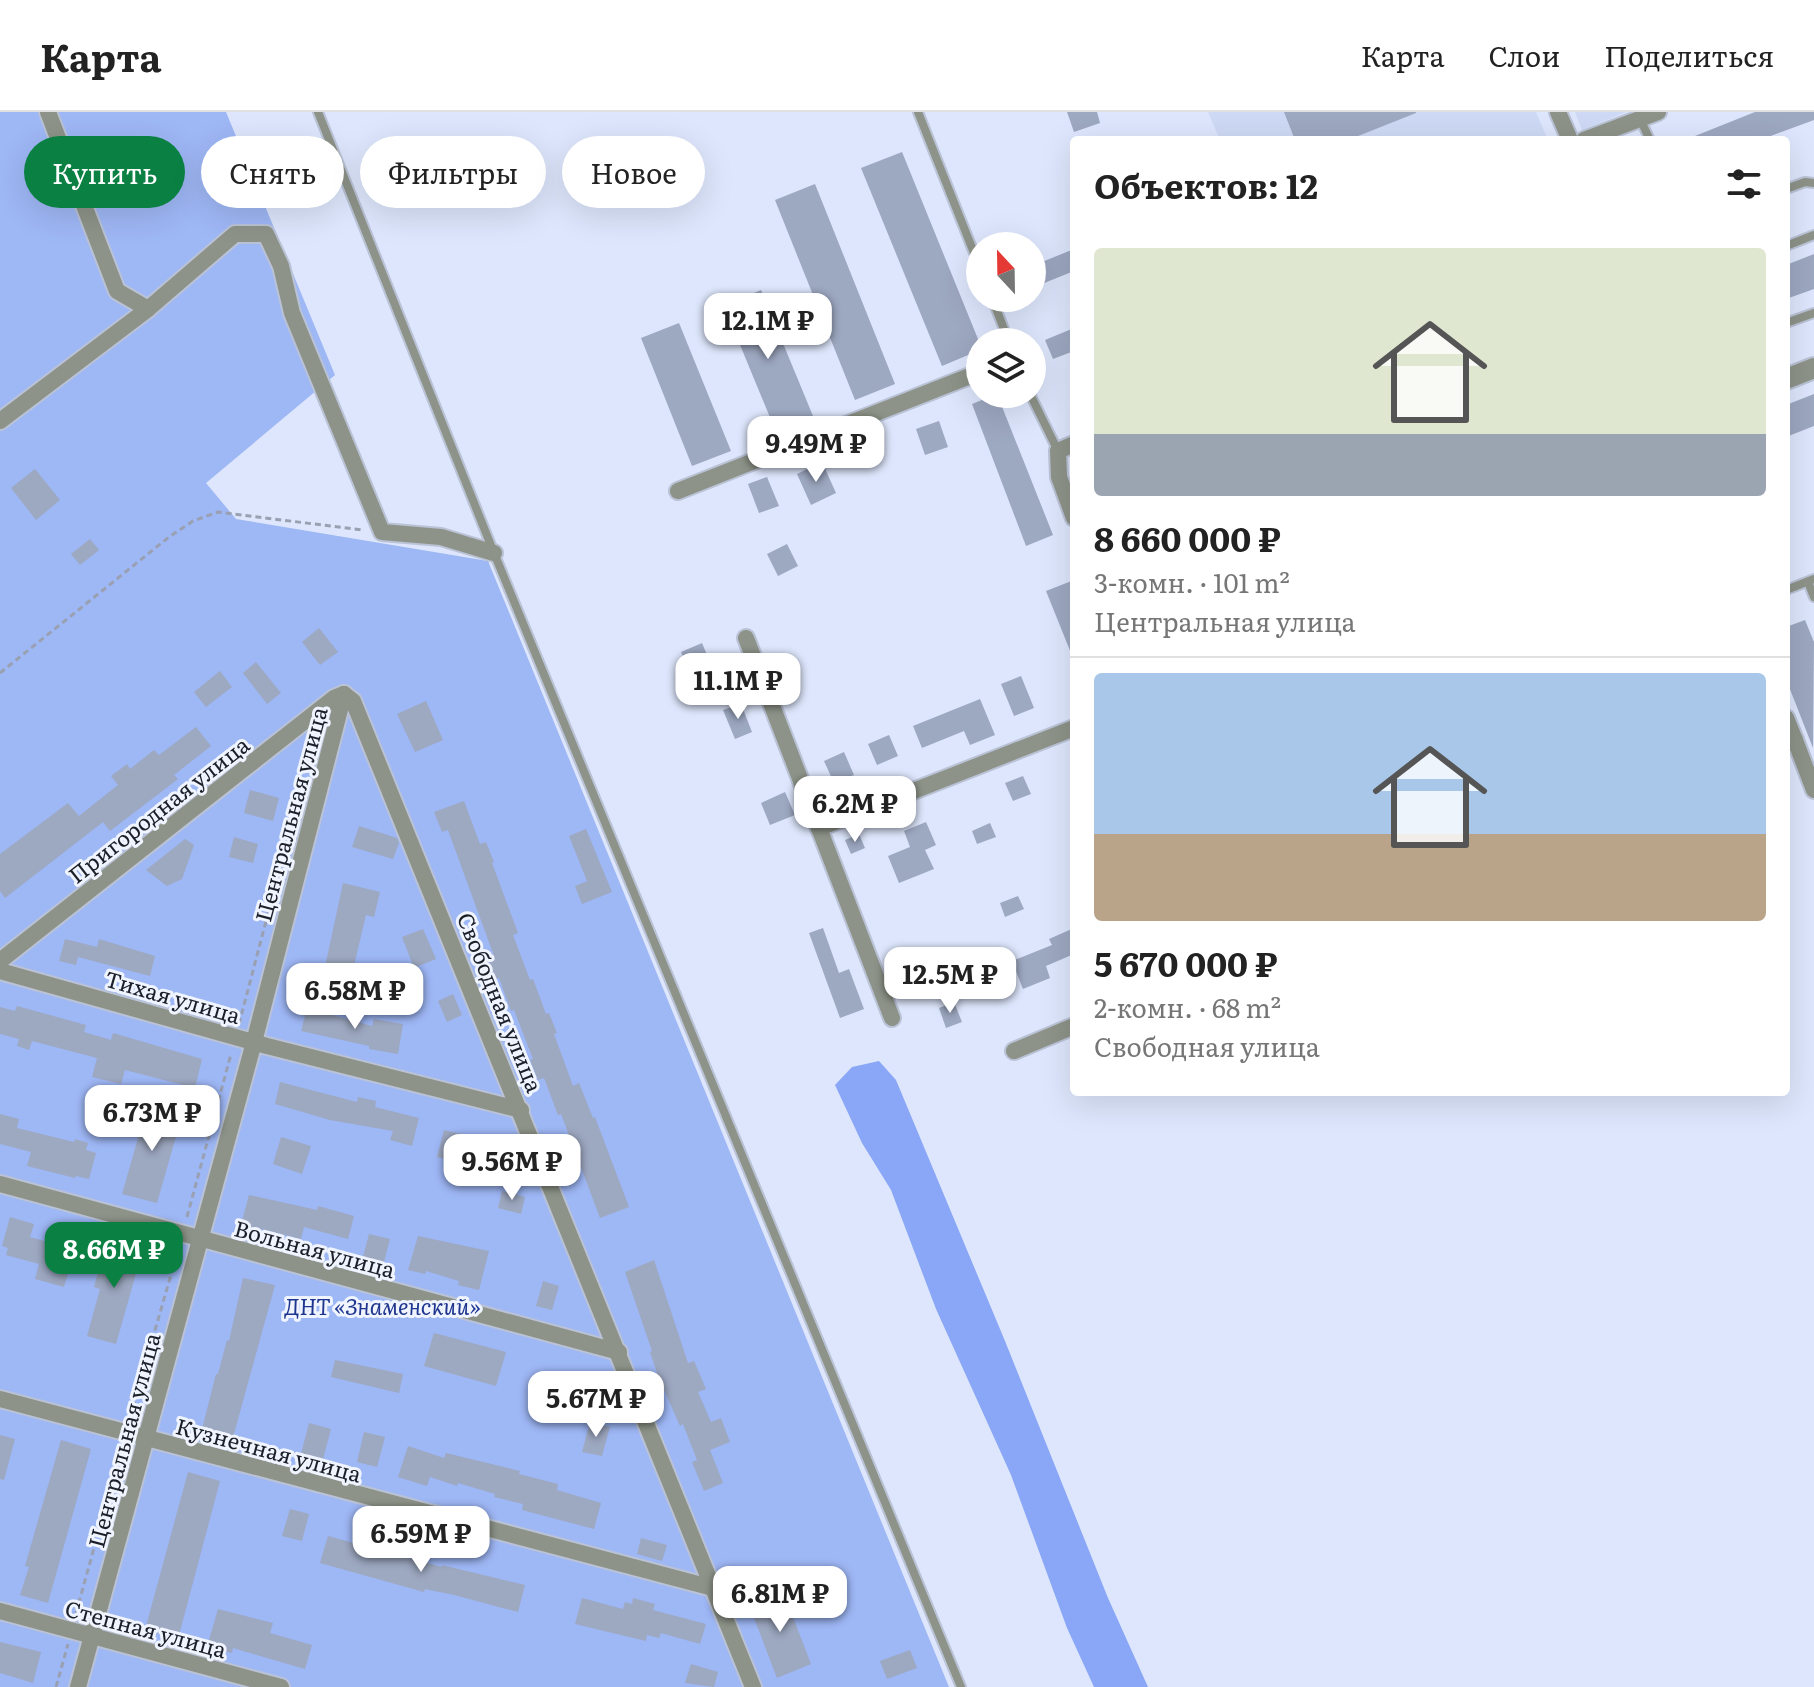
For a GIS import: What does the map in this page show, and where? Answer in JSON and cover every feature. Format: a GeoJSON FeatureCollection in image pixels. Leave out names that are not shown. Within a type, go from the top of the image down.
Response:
{"type":"FeatureCollection","features":[{"type":"Feature","properties":{"kind":"street"},"geometry":{"type":"LineString","coordinates":[[48,112],[117,291],[148,309]]}},
{"type":"Feature","properties":{"kind":"street"},"geometry":{"type":"LineString","coordinates":[[1558,112],[1568,136]]}},
{"type":"Feature","properties":{"kind":"street"},"geometry":{"type":"LineString","coordinates":[[1595,136],[1658,112]]}},
{"type":"Feature","properties":{"kind":"street"},"geometry":{"type":"LineString","coordinates":[[0,421],[148,309],[235,234],[266,234],[281,266],[292,313],[382,532],[441,537],[494,553]]}},
{"type":"Feature","properties":{"kind":"street"},"geometry":{"type":"LineString","coordinates":[[1790,377],[1814,368]]}},
{"type":"Feature","properties":{"kind":"street"},"geometry":{"type":"LineString","coordinates":[[678,491],[966,378]]}},
{"type":"Feature","properties":{"kind":"street"},"geometry":{"type":"LineString","coordinates":[[1066,448],[1059,477],[1070,507]]}},
{"type":"Feature","properties":{"kind":"street"},"geometry":{"type":"LineString","coordinates":[[746,638],[892,1018]]}},
{"type":"Feature","properties":{"kind":"street","name":"Пригородная улица"},"geometry":{"type":"LineString","coordinates":[[0,961],[334,698],[344,694]]}},
{"type":"Feature","properties":{"kind":"street","name":"Центральная улица"},"geometry":{"type":"LineString","coordinates":[[78,1687],[254,1042],[344,694]]}},
{"type":"Feature","properties":{"kind":"street","name":"Свободная улица"},"geometry":{"type":"LineString","coordinates":[[344,694],[353,701],[753,1687]]}},
{"type":"Feature","properties":{"kind":"street"},"geometry":{"type":"LineString","coordinates":[[819,828],[1070,730]]}},
{"type":"Feature","properties":{"kind":"street"},"geometry":{"type":"LineString","coordinates":[[1790,742],[1814,790]]}},
{"type":"Feature","properties":{"kind":"street","name":"Тихая улица"},"geometry":{"type":"LineString","coordinates":[[0,971],[254,1042],[521,1110]]}},
{"type":"Feature","properties":{"kind":"street"},"geometry":{"type":"LineString","coordinates":[[1014,1051],[1070,1028]]}},
{"type":"Feature","properties":{"kind":"street","name":"Вольная улица"},"geometry":{"type":"LineString","coordinates":[[0,1184],[619,1352]]}},
{"type":"Feature","properties":{"kind":"street","name":"Кузнечная улица"},"geometry":{"type":"LineString","coordinates":[[0,1399],[713,1588]]}},
{"type":"Feature","properties":{"kind":"street","name":"Степная улица"},"geometry":{"type":"LineString","coordinates":[[0,1611],[281,1687]]}},
{"type":"Feature","properties":{"kind":"lane"},"geometry":{"type":"LineString","coordinates":[[318,112],[494,553],[961,1687]]}},
{"type":"Feature","properties":{"kind":"lane"},"geometry":{"type":"LineString","coordinates":[[918,112],[966,233]]}},
{"type":"Feature","properties":{"kind":"lane"},"geometry":{"type":"LineString","coordinates":[[1640,119],[1648,136]]}},
{"type":"Feature","properties":{"kind":"lane"},"geometry":{"type":"LineString","coordinates":[[1790,188],[1805,182],[1814,183]]}},
{"type":"Feature","properties":{"kind":"lane"},"geometry":{"type":"LineString","coordinates":[[1790,244],[1814,235]]}},
{"type":"Feature","properties":{"kind":"lane"},"geometry":{"type":"LineString","coordinates":[[1790,322],[1814,313]]}},
{"type":"Feature","properties":{"kind":"lane"},"geometry":{"type":"LineString","coordinates":[[1039,408],[1066,448]]}},
{"type":"Feature","properties":{"kind":"lane"},"geometry":{"type":"LineString","coordinates":[[1790,588],[1811,580],[1814,597]]}},
{"type":"Feature","properties":{"kind":"path"},"geometry":{"type":"LineString","coordinates":[[0,673],[193,521],[218,512],[382,532]]}},
{"type":"Feature","properties":{"kind":"path"},"geometry":{"type":"LineString","coordinates":[[56,1687],[182,1235],[287,841]]}},
{"type":"Feature","properties":{"kind":"shaded area"},"geometry":{"type":"Polygon","coordinates":[[[1208,112],[1536,112],[1546,136],[1218,136],[1208,112]]]}},
{"type":"Feature","properties":{"kind":"shaded area"},"geometry":{"type":"Polygon","coordinates":[[[1575,112],[1626,112],[1582,130],[1575,112]]]}},
{"type":"Feature","properties":{"kind":"shaded area"},"geometry":{"type":"Polygon","coordinates":[[[879,1061],[896,1080],[1108,1598],[1148,1687],[1094,1687],[1067,1628],[1011,1475],[936,1309],[891,1190],[862,1143],[835,1085],[852,1067],[879,1061]]]}},
{"type":"Feature","properties":{"kind":"green space","name":"ДНТ «Знаменский»"},"geometry":{"type":"Polygon","coordinates":[[[0,112],[226,112],[236,136],[201,136],[201,208],[266,208],[335,375],[206,483],[236,519],[488,561],[949,1687],[0,1687],[0,112]]]}},
{"type":"Feature","properties":{"kind":"building"},"geometry":{"type":"Polygon","coordinates":[[[1067,112],[1097,112],[1100,123],[1074,132],[1067,112]]]}},
{"type":"Feature","properties":{"kind":"building"},"geometry":{"type":"Polygon","coordinates":[[[1284,112],[1416,112],[1358,136],[1293,136],[1284,112]]]}},
{"type":"Feature","properties":{"kind":"building"},"geometry":{"type":"Polygon","coordinates":[[[1755,112],[1814,112],[1814,120],[1771,136],[1695,136],[1755,112]]]}},
{"type":"Feature","properties":{"kind":"building"},"geometry":{"type":"Polygon","coordinates":[[[902,152],[974,328],[966,328],[966,356],[942,366],[861,168],[902,152]]]}},
{"type":"Feature","properties":{"kind":"building"},"geometry":{"type":"Polygon","coordinates":[[[815,184],[895,384],[855,400],[775,200],[815,184]]]}},
{"type":"Feature","properties":{"kind":"building"},"geometry":{"type":"Polygon","coordinates":[[[1070,251],[1070,273],[1046,282],[1046,260],[1070,251]]]}},
{"type":"Feature","properties":{"kind":"building"},"geometry":{"type":"Polygon","coordinates":[[[1814,254],[1814,289],[1790,298],[1790,263],[1814,254]]]}},
{"type":"Feature","properties":{"kind":"building"},"geometry":{"type":"Polygon","coordinates":[[[761,290],[813,416],[776,432],[724,306],[761,290]]]}},
{"type":"Feature","properties":{"kind":"building"},"geometry":{"type":"Polygon","coordinates":[[[679,323],[731,451],[692,466],[641,338],[679,323]]]}},
{"type":"Feature","properties":{"kind":"building"},"geometry":{"type":"Polygon","coordinates":[[[1070,330],[1070,353],[1053,359],[1046,340],[1070,330]]]}},
{"type":"Feature","properties":{"kind":"building"},"geometry":{"type":"Polygon","coordinates":[[[1814,394],[1814,426],[1790,435],[1790,403],[1814,394]]]}},
{"type":"Feature","properties":{"kind":"building"},"geometry":{"type":"Polygon","coordinates":[[[974,408],[1003,408],[1053,535],[1026,546],[974,408]]]}},
{"type":"Feature","properties":{"kind":"building"},"geometry":{"type":"Polygon","coordinates":[[[939,421],[948,447],[925,455],[916,429],[939,421]]]}},
{"type":"Feature","properties":{"kind":"building"},"geometry":{"type":"Polygon","coordinates":[[[822,462],[836,493],[811,505],[797,474],[822,462]]]}},
{"type":"Feature","properties":{"kind":"building"},"geometry":{"type":"Polygon","coordinates":[[[35,469],[60,500],[36,520],[11,488],[35,469]]]}},
{"type":"Feature","properties":{"kind":"building"},"geometry":{"type":"Polygon","coordinates":[[[767,477],[779,506],[759,513],[748,484],[767,477]]]}},
{"type":"Feature","properties":{"kind":"building"},"geometry":{"type":"Polygon","coordinates":[[[90,539],[99,550],[80,565],[71,554],[90,539]]]}},
{"type":"Feature","properties":{"kind":"building"},"geometry":{"type":"Polygon","coordinates":[[[787,544],[798,566],[778,576],[767,554],[787,544]]]}},
{"type":"Feature","properties":{"kind":"building"},"geometry":{"type":"Polygon","coordinates":[[[1070,582],[1070,651],[1046,591],[1070,582]]]}},
{"type":"Feature","properties":{"kind":"building"},"geometry":{"type":"Polygon","coordinates":[[[1805,620],[1814,642],[1813,748],[1790,689],[1790,626],[1805,620]]]}},
{"type":"Feature","properties":{"kind":"building"},"geometry":{"type":"Polygon","coordinates":[[[319,628],[338,652],[320,665],[302,642],[319,628]]]}},
{"type":"Feature","properties":{"kind":"building"},"geometry":{"type":"Polygon","coordinates":[[[702,643],[710,662],[728,655],[733,668],[715,675],[722,690],[701,699],[681,652],[702,643]]]}},
{"type":"Feature","properties":{"kind":"building"},"geometry":{"type":"Polygon","coordinates":[[[256,662],[281,693],[267,704],[243,673],[256,662]]]}},
{"type":"Feature","properties":{"kind":"building"},"geometry":{"type":"Polygon","coordinates":[[[220,671],[232,687],[206,707],[194,692],[220,671]]]}},
{"type":"Feature","properties":{"kind":"building"},"geometry":{"type":"Polygon","coordinates":[[[1021,676],[1034,708],[1014,716],[1001,684],[1021,676]]]}},
{"type":"Feature","properties":{"kind":"building"},"geometry":{"type":"Polygon","coordinates":[[[980,699],[995,735],[970,745],[964,731],[922,748],[913,726],[980,699]]]}},
{"type":"Feature","properties":{"kind":"building"},"geometry":{"type":"Polygon","coordinates":[[[426,701],[443,740],[415,752],[397,714],[426,701]]]}},
{"type":"Feature","properties":{"kind":"building"},"geometry":{"type":"Polygon","coordinates":[[[741,704],[752,732],[735,739],[723,710],[741,704]]]}},
{"type":"Feature","properties":{"kind":"building"},"geometry":{"type":"Polygon","coordinates":[[[196,727],[211,746],[174,775],[178,779],[110,831],[103,822],[5,898],[0,891],[0,854],[68,803],[79,816],[118,785],[111,776],[127,764],[130,769],[154,750],[159,755],[196,727]]]}},
{"type":"Feature","properties":{"kind":"building"},"geometry":{"type":"Polygon","coordinates":[[[889,735],[898,756],[877,765],[868,744],[889,735]]]}},
{"type":"Feature","properties":{"kind":"building"},"geometry":{"type":"Polygon","coordinates":[[[844,752],[854,775],[834,783],[824,761],[844,752]]]}},
{"type":"Feature","properties":{"kind":"building"},"geometry":{"type":"Polygon","coordinates":[[[1023,776],[1031,794],[1013,801],[1005,783],[1023,776]]]}},
{"type":"Feature","properties":{"kind":"building"},"geometry":{"type":"Polygon","coordinates":[[[250,790],[279,798],[273,821],[244,813],[250,790]]]}},
{"type":"Feature","properties":{"kind":"building"},"geometry":{"type":"Polygon","coordinates":[[[785,792],[795,815],[770,825],[761,803],[785,792]]]}},
{"type":"Feature","properties":{"kind":"building"},"geometry":{"type":"Polygon","coordinates":[[[464,801],[480,844],[486,842],[494,862],[518,933],[513,935],[530,980],[533,979],[557,1033],[554,1034],[573,1086],[579,1083],[595,1117],[629,1207],[600,1218],[561,1114],[558,1115],[544,1078],[538,1080],[514,1010],[511,1011],[499,978],[496,979],[488,958],[494,956],[448,830],[442,832],[434,812],[464,801]]]}},
{"type":"Feature","properties":{"kind":"building"},"geometry":{"type":"Polygon","coordinates":[[[926,822],[936,845],[925,850],[934,869],[899,883],[888,856],[910,847],[904,831],[926,822]]]}},
{"type":"Feature","properties":{"kind":"building"},"geometry":{"type":"Polygon","coordinates":[[[990,823],[996,837],[977,844],[972,831],[990,823]]]}},
{"type":"Feature","properties":{"kind":"building"},"geometry":{"type":"Polygon","coordinates":[[[359,826],[397,838],[399,843],[393,859],[352,847],[359,826]]]}},
{"type":"Feature","properties":{"kind":"building"},"geometry":{"type":"Polygon","coordinates":[[[586,829],[612,892],[582,904],[575,886],[587,881],[569,836],[586,829]]]}},
{"type":"Feature","properties":{"kind":"building"},"geometry":{"type":"Polygon","coordinates":[[[859,834],[865,848],[851,854],[845,840],[859,834]]]}},
{"type":"Feature","properties":{"kind":"building"},"geometry":{"type":"Polygon","coordinates":[[[234,837],[258,844],[253,863],[229,857],[234,837]]]}},
{"type":"Feature","properties":{"kind":"building"},"geometry":{"type":"Polygon","coordinates":[[[185,839],[194,845],[182,879],[167,886],[146,870],[185,839]]]}},
{"type":"Feature","properties":{"kind":"building"},"geometry":{"type":"Polygon","coordinates":[[[343,883],[380,892],[374,917],[366,915],[352,974],[325,967],[343,883]]]}},
{"type":"Feature","properties":{"kind":"building"},"geometry":{"type":"Polygon","coordinates":[[[1018,896],[1024,909],[1005,917],[1000,903],[1018,896]]]}},
{"type":"Feature","properties":{"kind":"building"},"geometry":{"type":"Polygon","coordinates":[[[823,928],[839,973],[849,969],[864,1009],[840,1018],[809,933],[823,928]]]}},
{"type":"Feature","properties":{"kind":"building"},"geometry":{"type":"Polygon","coordinates":[[[423,929],[436,959],[414,968],[402,937],[423,929]]]}},
{"type":"Feature","properties":{"kind":"building"},"geometry":{"type":"Polygon","coordinates":[[[1070,930],[1070,956],[1046,966],[1050,978],[1023,989],[1012,961],[1052,945],[1049,939],[1070,930]]]}},
{"type":"Feature","properties":{"kind":"building"},"geometry":{"type":"Polygon","coordinates":[[[65,939],[97,947],[99,939],[155,956],[150,976],[78,957],[76,965],[59,961],[65,939]]]}},
{"type":"Feature","properties":{"kind":"building"},"geometry":{"type":"Polygon","coordinates":[[[453,994],[462,1015],[447,1022],[438,1001],[453,994]]]}},
{"type":"Feature","properties":{"kind":"building"},"geometry":{"type":"Polygon","coordinates":[[[954,1002],[962,1022],[946,1028],[939,1008],[954,1002]]]}},
{"type":"Feature","properties":{"kind":"building"},"geometry":{"type":"Polygon","coordinates":[[[17,1006],[86,1025],[84,1032],[111,1040],[113,1033],[202,1059],[195,1088],[125,1070],[121,1084],[92,1077],[97,1058],[32,1041],[29,1050],[17,1046],[19,1039],[0,1034],[0,1007],[15,1011],[17,1006]]]}},
{"type":"Feature","properties":{"kind":"building"},"geometry":{"type":"Polygon","coordinates":[[[307,1008],[372,1026],[374,1019],[403,1024],[398,1054],[301,1031],[307,1008]]]}},
{"type":"Feature","properties":{"kind":"building"},"geometry":{"type":"Polygon","coordinates":[[[280,1082],[357,1102],[358,1097],[376,1101],[375,1107],[419,1118],[412,1146],[390,1140],[393,1131],[330,1120],[275,1104],[280,1082]]]}},
{"type":"Feature","properties":{"kind":"building"},"geometry":{"type":"Polygon","coordinates":[[[148,1103],[183,1112],[157,1203],[122,1194],[148,1103]]]}},
{"type":"Feature","properties":{"kind":"building"},"geometry":{"type":"Polygon","coordinates":[[[0,1114],[19,1119],[17,1128],[88,1143],[86,1150],[96,1153],[89,1179],[27,1166],[31,1152],[0,1144],[0,1114]]]}},
{"type":"Feature","properties":{"kind":"building"},"geometry":{"type":"Polygon","coordinates":[[[444,1130],[466,1135],[464,1143],[506,1153],[499,1181],[477,1175],[479,1167],[437,1157],[444,1130]]]}},
{"type":"Feature","properties":{"kind":"building"},"geometry":{"type":"Polygon","coordinates":[[[281,1137],[311,1146],[302,1174],[273,1164],[281,1137]]]}},
{"type":"Feature","properties":{"kind":"building"},"geometry":{"type":"Polygon","coordinates":[[[502,1191],[525,1197],[521,1214],[498,1208],[502,1191]]]}},
{"type":"Feature","properties":{"kind":"building"},"geometry":{"type":"Polygon","coordinates":[[[249,1195],[317,1210],[318,1206],[354,1216],[348,1239],[304,1227],[301,1239],[261,1229],[259,1233],[240,1228],[249,1195]]]}},
{"type":"Feature","properties":{"kind":"building"},"geometry":{"type":"Polygon","coordinates":[[[10,1217],[34,1224],[30,1237],[75,1250],[64,1287],[35,1279],[39,1264],[6,1255],[8,1248],[2,1246],[10,1217]]]}},
{"type":"Feature","properties":{"kind":"building"},"geometry":{"type":"Polygon","coordinates":[[[369,1234],[390,1239],[384,1262],[363,1257],[369,1234]]]}},
{"type":"Feature","properties":{"kind":"building"},"geometry":{"type":"Polygon","coordinates":[[[418,1236],[489,1251],[479,1290],[426,1271],[425,1274],[408,1270],[418,1236]]]}},
{"type":"Feature","properties":{"kind":"building"},"geometry":{"type":"Polygon","coordinates":[[[112,1241],[143,1249],[116,1344],[87,1336],[100,1289],[94,1287],[104,1249],[110,1251],[112,1241]]]}},
{"type":"Feature","properties":{"kind":"building"},"geometry":{"type":"Polygon","coordinates":[[[654,1260],[688,1363],[694,1361],[706,1389],[698,1392],[711,1422],[721,1418],[730,1442],[710,1450],[723,1483],[704,1491],[692,1462],[697,1460],[683,1424],[680,1426],[658,1376],[625,1272],[654,1260]]]}},
{"type":"Feature","properties":{"kind":"building"},"geometry":{"type":"Polygon","coordinates":[[[243,1278],[275,1285],[232,1441],[201,1433],[216,1374],[229,1341],[243,1278]]]}},
{"type":"Feature","properties":{"kind":"building"},"geometry":{"type":"Polygon","coordinates":[[[543,1281],[559,1286],[552,1310],[536,1306],[543,1281]]]}},
{"type":"Feature","properties":{"kind":"building"},"geometry":{"type":"Polygon","coordinates":[[[434,1333],[506,1352],[496,1386],[424,1366],[434,1333]]]}},
{"type":"Feature","properties":{"kind":"building"},"geometry":{"type":"Polygon","coordinates":[[[335,1360],[403,1374],[399,1393],[331,1377],[335,1360]]]}},
{"type":"Feature","properties":{"kind":"building"},"geometry":{"type":"Polygon","coordinates":[[[590,1422],[610,1427],[602,1456],[582,1452],[590,1422]]]}},
{"type":"Feature","properties":{"kind":"building"},"geometry":{"type":"Polygon","coordinates":[[[309,1423],[331,1429],[322,1463],[300,1458],[309,1423]]]}},
{"type":"Feature","properties":{"kind":"building"},"geometry":{"type":"Polygon","coordinates":[[[364,1432],[385,1437],[377,1467],[357,1462],[364,1432]]]}},
{"type":"Feature","properties":{"kind":"building"},"geometry":{"type":"Polygon","coordinates":[[[0,1435],[15,1439],[4,1480],[0,1479],[0,1435]]]}},
{"type":"Feature","properties":{"kind":"building"},"geometry":{"type":"Polygon","coordinates":[[[61,1440],[91,1449],[48,1603],[20,1595],[29,1567],[25,1566],[61,1440]]]}},
{"type":"Feature","properties":{"kind":"building"},"geometry":{"type":"Polygon","coordinates":[[[408,1446],[444,1458],[446,1453],[520,1471],[519,1474],[558,1484],[557,1490],[601,1503],[594,1529],[522,1510],[523,1504],[458,1483],[457,1486],[430,1477],[427,1486],[398,1477],[408,1446]]]}},
{"type":"Feature","properties":{"kind":"building"},"geometry":{"type":"Polygon","coordinates":[[[188,1472],[220,1481],[178,1639],[145,1630],[188,1472]]]}},
{"type":"Feature","properties":{"kind":"building"},"geometry":{"type":"Polygon","coordinates":[[[290,1509],[309,1514],[302,1541],[282,1536],[290,1509]]]}},
{"type":"Feature","properties":{"kind":"building"},"geometry":{"type":"Polygon","coordinates":[[[328,1536],[442,1567],[525,1585],[518,1612],[454,1595],[425,1589],[424,1592],[320,1563],[328,1536]]]}},
{"type":"Feature","properties":{"kind":"building"},"geometry":{"type":"Polygon","coordinates":[[[641,1538],[667,1545],[662,1561],[637,1554],[641,1538]]]}},
{"type":"Feature","properties":{"kind":"building"},"geometry":{"type":"Polygon","coordinates":[[[783,1591],[811,1664],[777,1678],[749,1605],[783,1591]]]}},
{"type":"Feature","properties":{"kind":"building"},"geometry":{"type":"Polygon","coordinates":[[[582,1598],[623,1609],[625,1602],[632,1604],[633,1598],[655,1604],[653,1610],[706,1624],[700,1644],[661,1633],[659,1638],[647,1635],[646,1641],[575,1624],[582,1598]]]}},
{"type":"Feature","properties":{"kind":"building"},"geometry":{"type":"Polygon","coordinates":[[[218,1609],[273,1623],[270,1633],[312,1645],[305,1669],[233,1648],[232,1653],[207,1647],[218,1609]]]}},
{"type":"Feature","properties":{"kind":"building"},"geometry":{"type":"Polygon","coordinates":[[[0,1642],[41,1652],[33,1683],[0,1673],[0,1642]]]}},
{"type":"Feature","properties":{"kind":"building"},"geometry":{"type":"Polygon","coordinates":[[[910,1650],[917,1668],[887,1679],[880,1661],[910,1650]]]}},
{"type":"Feature","properties":{"kind":"building"},"geometry":{"type":"Polygon","coordinates":[[[691,1664],[718,1672],[714,1687],[685,1683],[691,1664]]]}}]}
